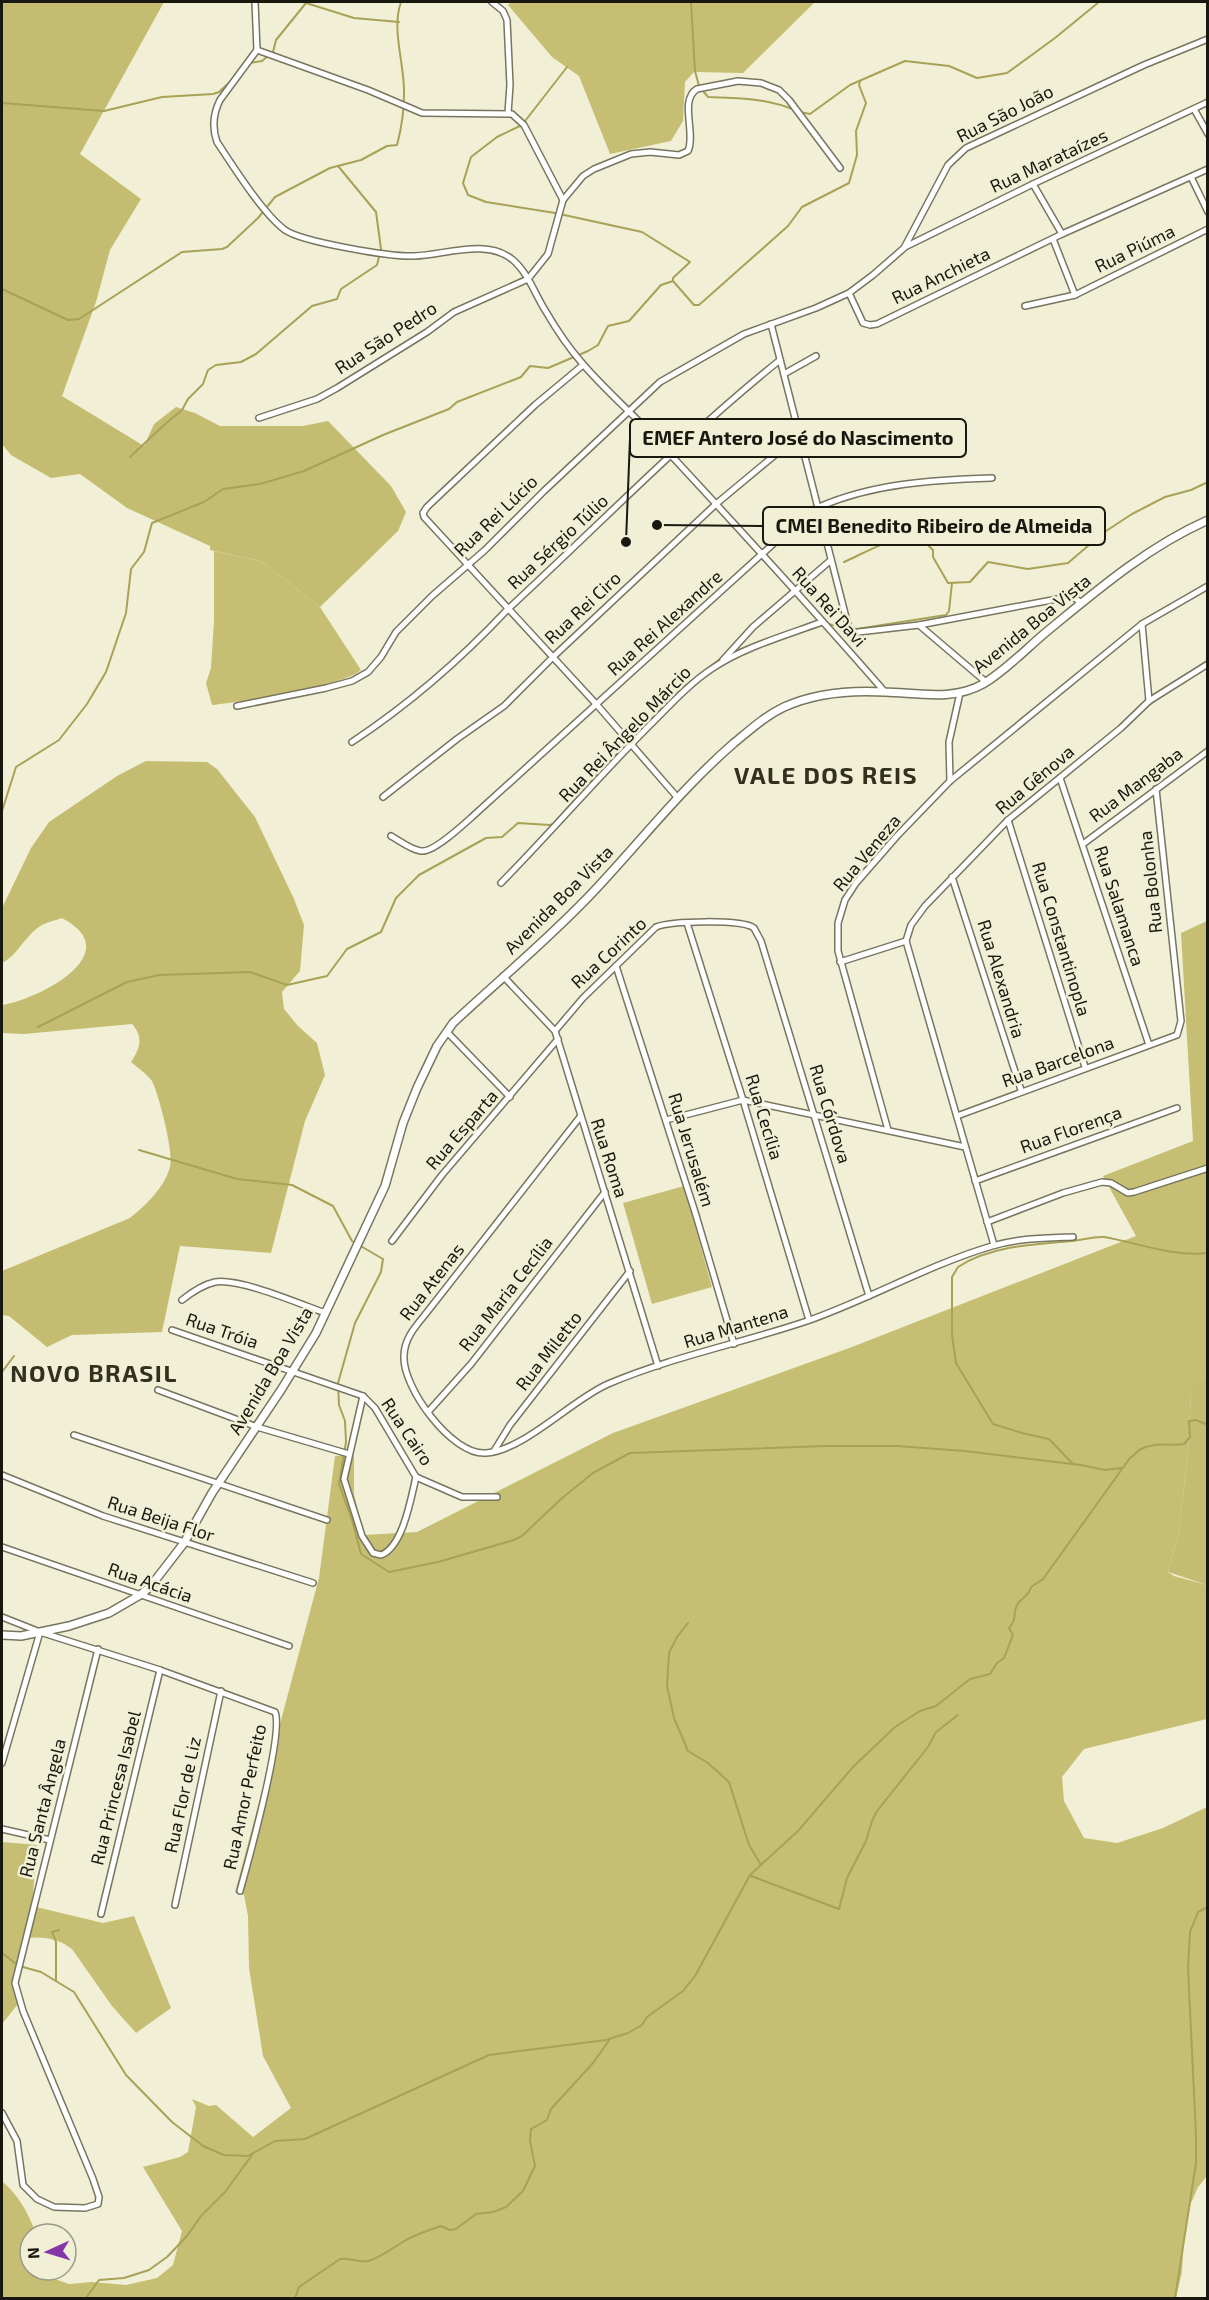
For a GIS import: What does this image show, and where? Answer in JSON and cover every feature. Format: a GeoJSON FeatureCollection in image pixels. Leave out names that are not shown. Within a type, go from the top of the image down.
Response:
{"type":"FeatureCollection","features":[{"type":"Feature","properties":{"kind":"street"},"geometry":{"type":"LineString","coordinates":[[255,2],[257,50],[368,90],[422,113],[508,114],[518,117],[563,200]]}},
{"type":"Feature","properties":{"kind":"street"},"geometry":{"type":"LineString","coordinates":[[492,2],[503,11],[507,20],[510,85],[508,114]]}},
{"type":"Feature","properties":{"kind":"street","name":"Rua São João"},"geometry":{"type":"LineString","coordinates":[[771,324],[849,292],[904,248],[948,165],[966,148],[1144,65],[1208,39]]}},
{"type":"Feature","properties":{"kind":"street","name":"Rua Rei Davi"},"geometry":{"type":"LineString","coordinates":[[257,50],[220,100],[214,117],[215,135],[217,142],[266,210],[285,230],[303,237],[390,255],[418,256],[488,250],[498,252],[512,260],[528,279],[554,326],[583,365],[672,456],[884,691]]}},
{"type":"Feature","properties":{"kind":"street"},"geometry":{"type":"LineString","coordinates":[[528,279],[551,249],[563,200],[583,176],[624,157],[650,152],[679,155],[686,153],[691,143],[689,96],[697,89],[730,82],[761,83],[779,90],[840,168]]}},
{"type":"Feature","properties":{"kind":"street","name":"Rua Marataízes"},"geometry":{"type":"LineString","coordinates":[[904,248],[1033,184],[1208,102]]}},
{"type":"Feature","properties":{"kind":"street"},"geometry":{"type":"LineString","coordinates":[[1194,109],[1208,134]]}},
{"type":"Feature","properties":{"kind":"street","name":"Rua Anchieta"},"geometry":{"type":"LineString","coordinates":[[849,292],[863,323],[874,325],[1062,234],[1208,169]]}},
{"type":"Feature","properties":{"kind":"street"},"geometry":{"type":"LineString","coordinates":[[1191,177],[1208,212]]}},
{"type":"Feature","properties":{"kind":"street"},"geometry":{"type":"LineString","coordinates":[[1033,184],[1062,234]]}},
{"type":"Feature","properties":{"kind":"street","name":"Rua Piúma"},"geometry":{"type":"LineString","coordinates":[[1025,306],[1075,295],[1208,229]]}},
{"type":"Feature","properties":{"kind":"street"},"geometry":{"type":"LineString","coordinates":[[1053,239],[1075,295]]}},
{"type":"Feature","properties":{"kind":"street","name":"Rua São Pedro"},"geometry":{"type":"LineString","coordinates":[[259,418],[317,399],[427,332],[454,312],[528,279]]}},
{"type":"Feature","properties":{"kind":"street"},"geometry":{"type":"LineString","coordinates":[[771,324],[850,633]]}},
{"type":"Feature","properties":{"kind":"street","name":"Rua Rei Lúcio"},"geometry":{"type":"LineString","coordinates":[[237,706],[343,684],[368,672],[381,657],[396,632],[660,382],[744,334],[771,324]]}},
{"type":"Feature","properties":{"kind":"street"},"geometry":{"type":"LineString","coordinates":[[784,374],[816,357]]}},
{"type":"Feature","properties":{"kind":"street","name":"Rua Sérgio Túlio"},"geometry":{"type":"LineString","coordinates":[[352,742],[396,711],[483,636],[507,610],[728,402],[780,360]]}},
{"type":"Feature","properties":{"kind":"street"},"geometry":{"type":"LineString","coordinates":[[583,365],[535,405],[427,507],[423,513],[424,518],[597,705],[677,797]]}},
{"type":"Feature","properties":{"kind":"street","name":"Rua Rei Ciro"},"geometry":{"type":"LineString","coordinates":[[383,797],[457,739],[504,706],[716,504],[800,435]]}},
{"type":"Feature","properties":{"kind":"street","name":"Rua Rei Alexandre"},"geometry":{"type":"LineString","coordinates":[[391,836],[419,851],[426,851],[434,847],[473,816],[783,535],[818,507],[892,485],[929,480],[992,478]]}},
{"type":"Feature","properties":{"kind":"street","name":"Avenida Boa Vista"},"geometry":{"type":"LineString","coordinates":[[140,1595],[184,1543],[219,1483],[293,1371],[325,1313],[386,1186],[403,1123],[437,1046],[453,1023],[566,920],[595,890],[677,797],[727,750],[776,711],[817,695],[884,691],[943,695],[960,693],[986,682],[1122,571],[1170,539],[1208,520]]}},
{"type":"Feature","properties":{"kind":"street"},"geometry":{"type":"LineString","coordinates":[[721,663],[753,627],[831,560]]}},
{"type":"Feature","properties":{"kind":"street","name":"Rua Veneza"},"geometry":{"type":"LineString","coordinates":[[888,1130],[840,962],[837,923],[845,900],[856,883],[897,836],[950,781],[1142,624],[1208,586]]}},
{"type":"Feature","properties":{"kind":"street"},"geometry":{"type":"LineString","coordinates":[[840,641],[850,633],[919,625],[1068,597],[1075,598],[1081,603]]}},
{"type":"Feature","properties":{"kind":"street","name":"Rua Rei Ângelo Márcio"},"geometry":{"type":"LineString","coordinates":[[501,883],[631,744],[685,690],[721,663],[822,622]]}},
{"type":"Feature","properties":{"kind":"street"},"geometry":{"type":"LineString","coordinates":[[1142,624],[1149,701]]}},
{"type":"Feature","properties":{"kind":"street"},"geometry":{"type":"LineString","coordinates":[[919,625],[986,682]]}},
{"type":"Feature","properties":{"kind":"street","name":"Rua Gênova"},"geometry":{"type":"LineString","coordinates":[[906,941],[915,918],[1008,820],[1121,728],[1149,701],[1207,666]]}},
{"type":"Feature","properties":{"kind":"street"},"geometry":{"type":"LineString","coordinates":[[950,781],[949,742],[960,693]]}},
{"type":"Feature","properties":{"kind":"street","name":"Rua Mangaba"},"geometry":{"type":"LineString","coordinates":[[1083,844],[1208,751]]}},
{"type":"Feature","properties":{"kind":"street","name":"Rua Salamanca"},"geometry":{"type":"LineString","coordinates":[[1060,778],[1149,1045]]}},
{"type":"Feature","properties":{"kind":"street","name":"Rua Bolonha"},"geometry":{"type":"LineString","coordinates":[[1156,789],[1181,1021],[1177,1035],[1170,1038]]}},
{"type":"Feature","properties":{"kind":"street","name":"Rua Constantinopla"},"geometry":{"type":"LineString","coordinates":[[1008,820],[1085,1067]]}},
{"type":"Feature","properties":{"kind":"street","name":"Rua Alexandria"},"geometry":{"type":"LineString","coordinates":[[952,877],[1021,1090]]}},
{"type":"Feature","properties":{"kind":"street","name":"Rua Corinto"},"geometry":{"type":"LineString","coordinates":[[555,1031],[583,998],[656,927],[687,923],[746,924],[754,928],[761,941]]}},
{"type":"Feature","properties":{"kind":"street","name":"Rua Cecília"},"geometry":{"type":"LineString","coordinates":[[687,923],[809,1320]]}},
{"type":"Feature","properties":{"kind":"street","name":"Rua Córdova"},"geometry":{"type":"LineString","coordinates":[[761,941],[869,1296]]}},
{"type":"Feature","properties":{"kind":"street"},"geometry":{"type":"LineString","coordinates":[[840,962],[906,941],[994,1245]]}},
{"type":"Feature","properties":{"kind":"street","name":"Rua Jerusalém"},"geometry":{"type":"LineString","coordinates":[[616,966],[666,1120],[734,1344]]}},
{"type":"Feature","properties":{"kind":"street","name":"Rua Roma"},"geometry":{"type":"LineString","coordinates":[[503,976],[555,1031],[658,1366]]}},
{"type":"Feature","properties":{"kind":"street"},"geometry":{"type":"LineString","coordinates":[[447,1032],[510,1097]]}},
{"type":"Feature","properties":{"kind":"street","name":"Rua Barcelona"},"geometry":{"type":"LineString","coordinates":[[957,1116],[1021,1090],[1170,1038]]}},
{"type":"Feature","properties":{"kind":"street","name":"Rua Esparta"},"geometry":{"type":"LineString","coordinates":[[392,1241],[442,1175],[558,1040]]}},
{"type":"Feature","properties":{"kind":"street"},"geometry":{"type":"LineString","coordinates":[[666,1120],[743,1100],[964,1147]]}},
{"type":"Feature","properties":{"kind":"street","name":"Rua Florença"},"geometry":{"type":"LineString","coordinates":[[975,1181],[1177,1108]]}},
{"type":"Feature","properties":{"kind":"street","name":"Rua Atenas"},"geometry":{"type":"LineString","coordinates":[[494,1451],[478,1453],[461,1445],[446,1433],[428,1412],[406,1371],[403,1359],[407,1339],[580,1117]]}},
{"type":"Feature","properties":{"kind":"street"},"geometry":{"type":"LineString","coordinates":[[987,1222],[1063,1193],[1102,1182],[1111,1183],[1128,1193],[1208,1168]]}},
{"type":"Feature","properties":{"kind":"street","name":"Rua Maria Cecília"},"geometry":{"type":"LineString","coordinates":[[428,1412],[471,1364],[605,1192]]}},
{"type":"Feature","properties":{"kind":"street","name":"Rua Mantena"},"geometry":{"type":"LineString","coordinates":[[494,1451],[525,1438],[598,1389],[658,1366],[809,1320],[934,1266],[994,1245],[1041,1238],[1073,1237]]}},
{"type":"Feature","properties":{"kind":"street","name":"Rua Miletto"},"geometry":{"type":"LineString","coordinates":[[494,1451],[510,1425],[630,1271]]}},
{"type":"Feature","properties":{"kind":"street"},"geometry":{"type":"LineString","coordinates":[[182,1300],[203,1286],[221,1282],[281,1296],[325,1313]]}},
{"type":"Feature","properties":{"kind":"street","name":"Rua Tróia"},"geometry":{"type":"LineString","coordinates":[[172,1330],[363,1396]]}},
{"type":"Feature","properties":{"kind":"street"},"geometry":{"type":"LineString","coordinates":[[158,1390],[257,1427],[349,1454]]}},
{"type":"Feature","properties":{"kind":"street"},"geometry":{"type":"LineString","coordinates":[[363,1396],[344,1476],[345,1486],[365,1542],[376,1555],[388,1551],[399,1534],[416,1477]]}},
{"type":"Feature","properties":{"kind":"street","name":"Rua Cairo"},"geometry":{"type":"LineString","coordinates":[[363,1396],[375,1408],[416,1477],[462,1497],[497,1497]]}},
{"type":"Feature","properties":{"kind":"street"},"geometry":{"type":"LineString","coordinates":[[74,1435],[327,1520]]}},
{"type":"Feature","properties":{"kind":"street","name":"Rua Beija Flor"},"geometry":{"type":"LineString","coordinates":[[2,1475],[103,1516],[313,1583]]}},
{"type":"Feature","properties":{"kind":"street","name":"Rua Acácia"},"geometry":{"type":"LineString","coordinates":[[2,1547],[290,1646]]}},
{"type":"Feature","properties":{"kind":"street"},"geometry":{"type":"LineString","coordinates":[[2,1635],[21,1636],[93,1619],[140,1595]]}},
{"type":"Feature","properties":{"kind":"street"},"geometry":{"type":"LineString","coordinates":[[2,1617],[40,1632],[98,1649],[221,1691]]}},
{"type":"Feature","properties":{"kind":"street"},"geometry":{"type":"LineString","coordinates":[[2,1763],[40,1632]]}},
{"type":"Feature","properties":{"kind":"street","name":"Rua Santa Ângela"},"geometry":{"type":"LineString","coordinates":[[2,2113],[17,2141],[23,2185],[36,2199],[54,2207],[85,2208],[98,2204],[99,2197],[83,2154],[16,1989],[17,1973],[98,1649]]}},
{"type":"Feature","properties":{"kind":"street","name":"Rua Princesa Isabel"},"geometry":{"type":"LineString","coordinates":[[101,1914],[160,1670]]}},
{"type":"Feature","properties":{"kind":"street","name":"Rua Amor Perfeito"},"geometry":{"type":"LineString","coordinates":[[221,1691],[272,1710],[277,1716],[277,1730],[240,1891]]}},
{"type":"Feature","properties":{"kind":"street","name":"Rua Flor de Liz"},"geometry":{"type":"LineString","coordinates":[[175,1905],[221,1691]]}},
{"type":"Feature","properties":{"kind":"street"},"geometry":{"type":"LineString","coordinates":[[2,1829],[50,1840]]}},
{"type":"Feature","properties":{"kind":"shaded area"},"geometry":{"type":"Polygon","coordinates":[[[4,2],[164,2],[80,154],[141,199],[110,250],[96,302],[62,396],[144,446],[154,424],[176,407],[195,413],[220,426],[303,426],[328,421],[391,486],[406,512],[398,531],[320,607],[261,561],[210,550],[210,546],[127,508],[80,474],[51,478],[11,455],[2,444],[2,5],[4,2]]]}},
{"type":"Feature","properties":{"kind":"shaded area"},"geometry":{"type":"Polygon","coordinates":[[[511,2],[815,2],[743,73],[694,72],[685,82],[683,121],[671,141],[610,154],[579,76],[552,57],[508,5],[511,2]]]}},
{"type":"Feature","properties":{"kind":"shaded area"},"geometry":{"type":"Polygon","coordinates":[[[214,551],[261,561],[320,607],[361,670],[351,676],[314,687],[212,705],[206,683],[211,668],[214,621],[214,551]]]}},
{"type":"Feature","properties":{"kind":"shaded area"},"geometry":{"type":"Polygon","coordinates":[[[146,761],[207,762],[217,769],[255,817],[304,925],[300,971],[282,992],[284,1009],[317,1043],[325,1075],[305,1121],[271,1253],[180,1246],[162,1332],[72,1335],[47,1347],[9,1316],[2,1315],[2,1271],[130,1218],[159,1189],[170,1167],[170,1150],[162,1111],[152,1081],[131,1062],[139,1043],[138,1034],[132,1024],[24,1034],[2,1033],[2,1005],[36,994],[55,984],[71,972],[82,959],[86,946],[80,932],[62,918],[39,927],[29,935],[12,956],[2,963],[2,908],[31,848],[49,822],[117,776],[146,761]]]}},
{"type":"Feature","properties":{"kind":"shaded area"},"geometry":{"type":"Polygon","coordinates":[[[1207,921],[1207,1372],[1191,1392],[1188,1451],[1179,1533],[1168,1572],[1174,1576],[1207,1585],[1207,1719],[1084,1749],[1062,1777],[1064,1801],[1084,1838],[1117,1843],[1163,1828],[1207,1807],[1207,2176],[1198,2187],[1191,2203],[1184,2235],[1182,2272],[1176,2298],[2,2298],[2,2181],[22,2205],[31,2222],[18,2222],[18,2282],[69,2284],[92,2282],[126,2285],[157,2278],[173,2265],[182,2231],[143,2167],[180,2157],[188,2152],[196,2107],[192,2099],[209,2106],[216,2105],[253,2137],[291,2108],[263,2056],[249,1968],[248,1916],[244,1895],[235,1892],[319,1578],[335,1456],[354,1455],[354,1494],[364,1535],[417,1532],[613,1433],[852,1347],[1136,1236],[1103,1176],[1193,1141],[1181,933],[1207,921]]]}},
{"type":"Feature","properties":{"kind":"shaded area"},"geometry":{"type":"Polygon","coordinates":[[[684,1186],[712,1287],[652,1304],[623,1203],[684,1186]]]}},
{"type":"Feature","properties":{"kind":"shaded area"},"geometry":{"type":"Polygon","coordinates":[[[1207,1372],[1207,1585],[1168,1572],[1179,1533],[1188,1451],[1191,1391],[1207,1372]]]}},
{"type":"Feature","properties":{"kind":"shaded area"},"geometry":{"type":"Polygon","coordinates":[[[2,1842],[37,1845],[32,1906],[103,1923],[134,1916],[171,2008],[136,2033],[112,2006],[72,1949],[51,1939],[28,1938],[16,1975],[18,2004],[2,2024],[2,1842]]]}},
{"type":"Feature","properties":{"kind":"waterway"},"geometry":{"type":"LineString","coordinates":[[2,289],[68,320],[79,319],[182,252],[227,247],[258,218],[275,197],[330,168],[361,160],[387,146],[397,145],[404,100],[397,24],[401,2]]}},
{"type":"Feature","properties":{"kind":"waterway"},"geometry":{"type":"LineString","coordinates":[[691,2],[695,71],[699,86],[708,97],[763,101],[795,110]]}},
{"type":"Feature","properties":{"kind":"waterway"},"geometry":{"type":"LineString","coordinates":[[800,112],[810,114],[850,85],[905,61],[949,66],[977,78],[1007,73],[1099,2]]}},
{"type":"Feature","properties":{"kind":"waterway"},"geometry":{"type":"LineString","coordinates":[[249,63],[262,61],[273,52],[276,40],[306,3],[354,18],[399,22]]}},
{"type":"Feature","properties":{"kind":"waterway"},"geometry":{"type":"LineString","coordinates":[[2,811],[16,767],[59,740],[87,704],[106,672],[126,613],[131,569],[144,552],[152,523],[204,502],[223,489],[260,484],[304,471],[383,435],[449,409],[457,402],[521,377],[530,366],[548,368],[588,351],[598,345],[608,326],[629,321],[661,285],[673,281],[673,278],[690,262],[642,232],[555,213],[486,202],[468,195],[463,183],[471,157],[497,137],[522,125],[567,67]]}},
{"type":"Feature","properties":{"kind":"waterway"},"geometry":{"type":"LineString","coordinates":[[2,103],[104,111],[162,97],[213,94],[219,92],[232,80]]}},
{"type":"Feature","properties":{"kind":"waterway"},"geometry":{"type":"LineString","coordinates":[[673,281],[694,305],[699,305],[788,226],[802,207],[849,183],[857,155],[856,131],[866,103],[860,82]]}},
{"type":"Feature","properties":{"kind":"waterway"},"geometry":{"type":"LineString","coordinates":[[130,457],[182,410],[188,399],[203,384],[208,370],[216,365],[241,362],[256,354],[312,306],[337,299],[341,289],[377,265],[381,249],[376,212],[338,166]]}},
{"type":"Feature","properties":{"kind":"waterway"},"geometry":{"type":"LineString","coordinates":[[844,562],[889,542],[917,535],[933,550],[933,557],[948,583],[970,582],[988,562],[1028,569],[1068,563],[1103,533],[1132,514],[1165,497],[1191,490],[1208,482]]}},
{"type":"Feature","properties":{"kind":"waterway"},"geometry":{"type":"LineString","coordinates":[[827,624],[857,629],[946,615],[949,611],[952,583]]}},
{"type":"Feature","properties":{"kind":"waterway"},"geometry":{"type":"LineString","coordinates":[[733,652],[745,648]]}},
{"type":"Feature","properties":{"kind":"waterway"},"geometry":{"type":"LineString","coordinates":[[706,670],[725,655]]}},
{"type":"Feature","properties":{"kind":"waterway"},"geometry":{"type":"LineString","coordinates":[[38,1027],[127,982],[159,975],[250,972],[287,985],[327,976],[347,949],[381,932],[396,898],[419,875],[486,838],[502,837],[518,823],[553,824],[605,766],[661,710]]}},
{"type":"Feature","properties":{"kind":"waterway"},"geometry":{"type":"LineString","coordinates":[[139,1150],[237,1179],[292,1185],[333,1206],[352,1241],[383,1259],[381,1272],[355,1323],[338,1383],[339,1405],[345,1421],[346,1442],[339,1484],[361,1554],[389,1572],[438,1562],[514,1540],[522,1536],[593,1473],[630,1453],[826,1446],[897,1446],[965,1451],[1105,1470],[1122,1468]]}},
{"type":"Feature","properties":{"kind":"waterway"},"geometry":{"type":"LineString","coordinates":[[1073,1464],[1049,1439],[993,1424],[956,1363],[952,1335],[952,1277],[958,1267],[998,1250],[1100,1237],[1182,1253],[1208,1253]]}},
{"type":"Feature","properties":{"kind":"waterway"},"geometry":{"type":"LineString","coordinates":[[2,1372],[14,1356]]}},
{"type":"Feature","properties":{"kind":"waterway"},"geometry":{"type":"LineString","coordinates":[[23,1967],[41,1972],[74,1992],[126,2075],[172,2122],[203,2146],[224,2155],[248,2156],[275,2141],[305,2139],[489,2055],[606,2040],[628,2033],[642,2025],[647,2017],[683,1991],[695,1976],[750,1875],[798,1831],[853,1767],[895,1727],[920,1711],[936,1706],[970,1679],[990,1674],[997,1663],[1004,1658],[1013,1635],[1009,1628],[1019,1602],[1029,1593],[1031,1587],[1043,1579],[1130,1458],[1146,1447],[1184,1444],[1190,1437],[1189,1421],[1196,1420],[1208,1425]]}},
{"type":"Feature","properties":{"kind":"waterway"},"geometry":{"type":"LineString","coordinates":[[688,1623],[677,1637],[669,1653],[667,1686],[674,1718],[688,1751],[708,1763],[729,1782],[749,1845],[761,1865]]}},
{"type":"Feature","properties":{"kind":"waterway"},"geometry":{"type":"LineString","coordinates":[[751,1876],[839,1909],[847,1878],[866,1841],[877,1811],[928,1747],[936,1732],[958,1715]]}},
{"type":"Feature","properties":{"kind":"waterway"},"geometry":{"type":"LineString","coordinates":[[1175,2298],[1196,2163],[1188,1968],[1190,1932],[1198,1912],[1208,1907]]}},
{"type":"Feature","properties":{"kind":"waterway"},"geometry":{"type":"LineString","coordinates":[[56,1981],[56,1942],[52,1932],[59,1930]]}},
{"type":"Feature","properties":{"kind":"waterway"},"geometry":{"type":"LineString","coordinates":[[2,1953],[15,1963]]}},
{"type":"Feature","properties":{"kind":"waterway"},"geometry":{"type":"LineString","coordinates":[[295,2298],[299,2287],[340,2259],[368,2261],[423,2232],[441,2226],[450,2230],[456,2229],[476,2214],[493,2212],[506,2207],[523,2191],[535,2166],[530,2141],[531,2129],[547,2120],[551,2109],[593,2063],[610,2039]]}},
{"type":"Feature","properties":{"kind":"waterway"},"geometry":{"type":"LineString","coordinates":[[86,2298],[99,2280],[124,2278],[149,2270],[167,2257],[187,2236],[201,2216],[225,2192],[252,2155]]}},
{"type":"Feature","properties":{"kind":"place","name":"CMEI Benedito Ribeiro de Almeida"},"geometry":{"type":"Point","coordinates":[657,525]}},
{"type":"Feature","properties":{"kind":"place","name":"EMEF Antero José do Nascimento"},"geometry":{"type":"Point","coordinates":[626,542]}},
{"type":"Feature","properties":{"kind":"district","name":"VALE DOS REIS"},"geometry":{"type":"Point","coordinates":[826,776]}},
{"type":"Feature","properties":{"kind":"district","name":"NOVO BRASIL"},"geometry":{"type":"Point","coordinates":[94,1374]}}]}
